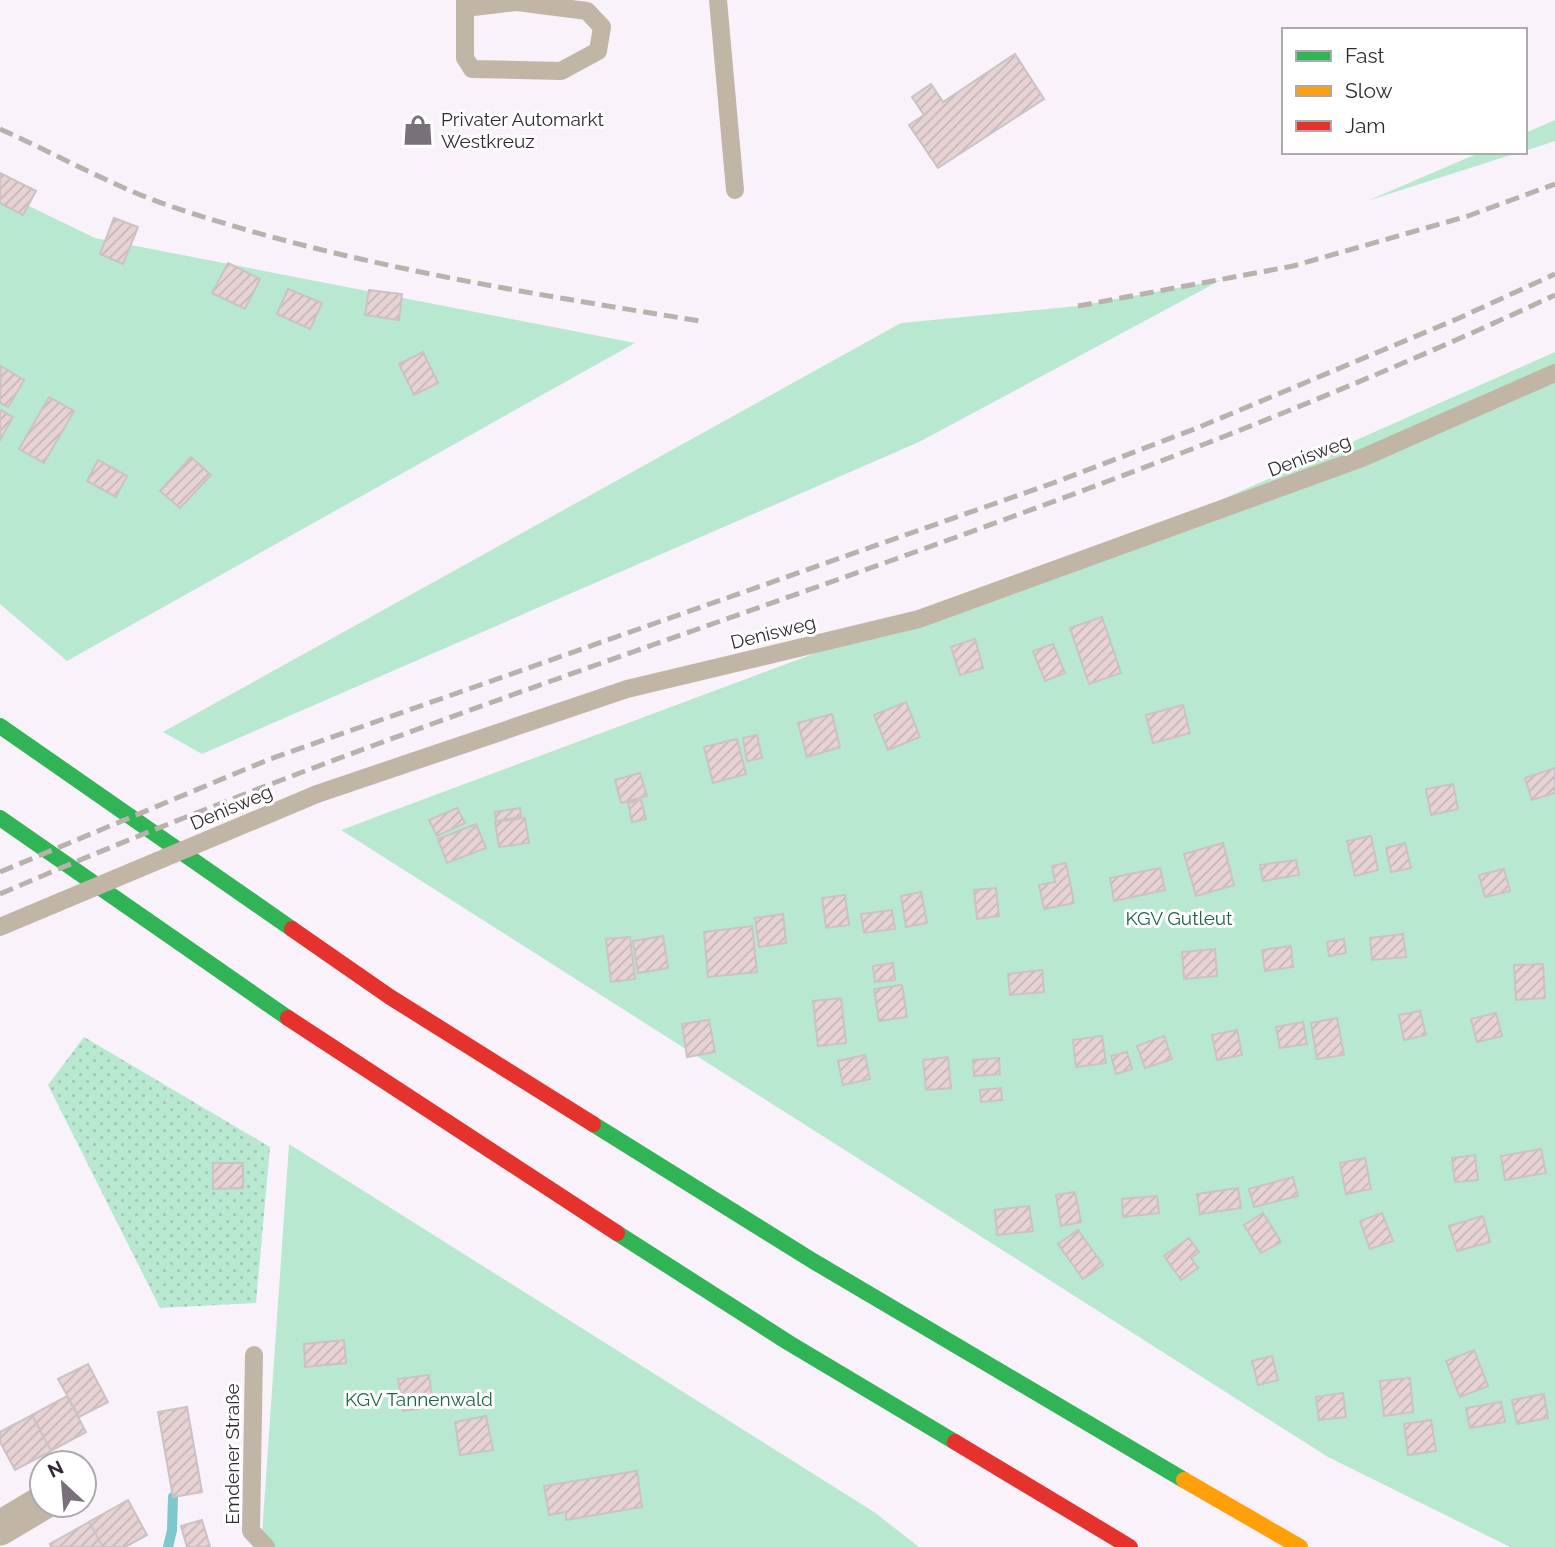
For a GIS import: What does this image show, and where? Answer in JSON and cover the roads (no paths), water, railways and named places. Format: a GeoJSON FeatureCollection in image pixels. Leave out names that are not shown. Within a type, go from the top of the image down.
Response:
{"type":"FeatureCollection","features":[{"type":"Feature","properties":{"kind":"highway"},"geometry":{"type":"LineString","coordinates":[[0,726],[390,997],[813,1261],[1026,1389],[1300,1547]]}},
{"type":"Feature","properties":{"kind":"highway"},"geometry":{"type":"LineString","coordinates":[[0,818],[380,1081],[789,1343],[1130,1547]]}},
{"type":"Feature","properties":{"kind":"street"},"geometry":{"type":"LineString","coordinates":[[0,1528],[28,1511]]}},
{"type":"Feature","properties":{"kind":"lane"},"geometry":{"type":"LineString","coordinates":[[718,0],[735,190]]}},
{"type":"Feature","properties":{"kind":"lane"},"geometry":{"type":"LineString","coordinates":[[517,2],[587,10],[602,27],[598,51],[561,71],[472,69],[465,58],[465,4],[517,2]]}},
{"type":"Feature","properties":{"kind":"lane","name":"Denisweg"},"geometry":{"type":"LineString","coordinates":[[0,927],[317,794],[627,689],[919,619],[1362,458],[1555,373]]}},
{"type":"Feature","properties":{"kind":"lane","name":"Emdener Straße"},"geometry":{"type":"LineString","coordinates":[[254,1355],[251,1531],[266,1547]]}},
{"type":"Feature","properties":{"kind":"waterway"},"geometry":{"type":"LineString","coordinates":[[168,1547],[172,1530],[173,1497]]}},
{"type":"Feature","properties":{"kind":"railway"},"geometry":{"type":"LineString","coordinates":[[0,129],[148,198],[300,244],[432,274],[700,321]]}},
{"type":"Feature","properties":{"kind":"railway"},"geometry":{"type":"LineString","coordinates":[[1078,306],[1293,266],[1468,216],[1555,184]]}},
{"type":"Feature","properties":{"kind":"railway"},"geometry":{"type":"LineString","coordinates":[[0,872],[270,759],[1053,483],[1197,428],[1457,319],[1555,274]]}},
{"type":"Feature","properties":{"kind":"railway"},"geometry":{"type":"LineString","coordinates":[[0,894],[193,814],[387,740],[976,530],[1171,457],[1364,379],[1555,295]]}},
{"type":"Feature","properties":{"kind":"place","name":"Privater Automarkt Westkreuz"},"geometry":{"type":"Point","coordinates":[418,130]}},
{"type":"Feature","properties":{"kind":"park label","name":"KGV Gutleut"},"geometry":{"type":"Point","coordinates":[1179,918]}},
{"type":"Feature","properties":{"kind":"park label","name":"KGV Tannenwald"},"geometry":{"type":"Point","coordinates":[419,1399]}}]}
